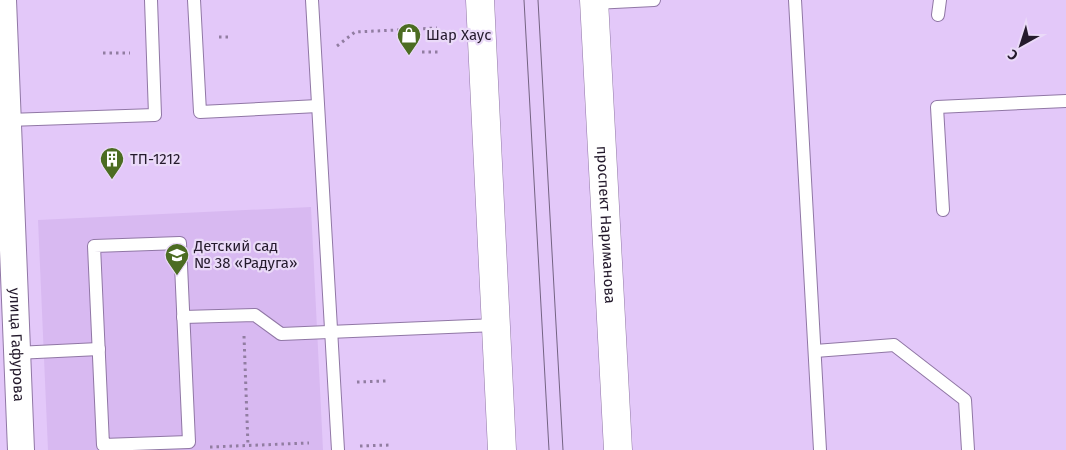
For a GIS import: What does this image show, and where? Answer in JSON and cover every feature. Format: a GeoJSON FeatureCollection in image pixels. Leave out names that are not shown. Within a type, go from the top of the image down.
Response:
{"type":"FeatureCollection","features":[{"type":"Feature","properties":{"kind":"main road"},"geometry":{"type":"LineString","coordinates":[[480,0],[502,450]]}},
{"type":"Feature","properties":{"kind":"main road","name":"проспект Нариманова"},"geometry":{"type":"LineString","coordinates":[[594,1],[618,450]]}},
{"type":"Feature","properties":{"kind":"street","name":"улица Гафурова"},"geometry":{"type":"LineString","coordinates":[[3,0],[4,120],[21,450]]}},
{"type":"Feature","properties":{"kind":"lane"},"geometry":{"type":"LineString","coordinates":[[4,120],[155,115],[151,0]]}},
{"type":"Feature","properties":{"kind":"lane"},"geometry":{"type":"LineString","coordinates":[[194,0],[200,112],[318,106]]}},
{"type":"Feature","properties":{"kind":"lane"},"geometry":{"type":"LineString","coordinates":[[312,0],[337,448]]}},
{"type":"Feature","properties":{"kind":"lane"},"geometry":{"type":"LineString","coordinates":[[594,1],[654,0]]}},
{"type":"Feature","properties":{"kind":"lane"},"geometry":{"type":"LineString","coordinates":[[795,0],[820,450]]}},
{"type":"Feature","properties":{"kind":"lane"},"geometry":{"type":"LineString","coordinates":[[938,15],[940,0]]}},
{"type":"Feature","properties":{"kind":"lane"},"geometry":{"type":"LineString","coordinates":[[944,210],[937,107],[1066,100]]}},
{"type":"Feature","properties":{"kind":"lane"},"geometry":{"type":"LineString","coordinates":[[180,243],[188,442],[103,446],[99,349],[94,246],[180,243]]}},
{"type":"Feature","properties":{"kind":"lane"},"geometry":{"type":"LineString","coordinates":[[183,317],[255,315],[280,334],[496,325]]}},
{"type":"Feature","properties":{"kind":"lane"},"geometry":{"type":"LineString","coordinates":[[815,351],[894,345],[966,400],[968,450]]}},
{"type":"Feature","properties":{"kind":"lane"},"geometry":{"type":"LineString","coordinates":[[16,353],[99,349]]}},
{"type":"Feature","properties":{"kind":"path"},"geometry":{"type":"LineString","coordinates":[[316,64],[355,32],[437,28]]}},
{"type":"Feature","properties":{"kind":"path"},"geometry":{"type":"LineString","coordinates":[[422,52],[438,52]]}},
{"type":"Feature","properties":{"kind":"path"},"geometry":{"type":"LineString","coordinates":[[243,315],[248,446]]}},
{"type":"Feature","properties":{"kind":"path"},"geometry":{"type":"LineString","coordinates":[[334,383],[386,381]]}},
{"type":"Feature","properties":{"kind":"path"},"geometry":{"type":"LineString","coordinates":[[207,450],[206,447],[309,443]]}},
{"type":"Feature","properties":{"kind":"path"},"geometry":{"type":"LineString","coordinates":[[337,448],[390,445]]}},
{"type":"Feature","properties":{"kind":"shaded area","name":"Детский сад № 38 «Радуга»"},"geometry":{"type":"Polygon","coordinates":[[[311,207],[323,450],[48,450],[38,220],[311,207]]]}},
{"type":"Feature","properties":{"kind":"tram line"},"geometry":{"type":"LineString","coordinates":[[524,0],[549,450]]}},
{"type":"Feature","properties":{"kind":"tram line"},"geometry":{"type":"LineString","coordinates":[[538,0],[563,450]]}},
{"type":"Feature","properties":{"kind":"place","name":"Шар Хаус"},"geometry":{"type":"Point","coordinates":[409,56]}},
{"type":"Feature","properties":{"kind":"place","name":"ТП-1212"},"geometry":{"type":"Point","coordinates":[112,180]}},
{"type":"Feature","properties":{"kind":"place","name":"Детский сад № 38 «Радуга»"},"geometry":{"type":"Point","coordinates":[177,276]}}]}
